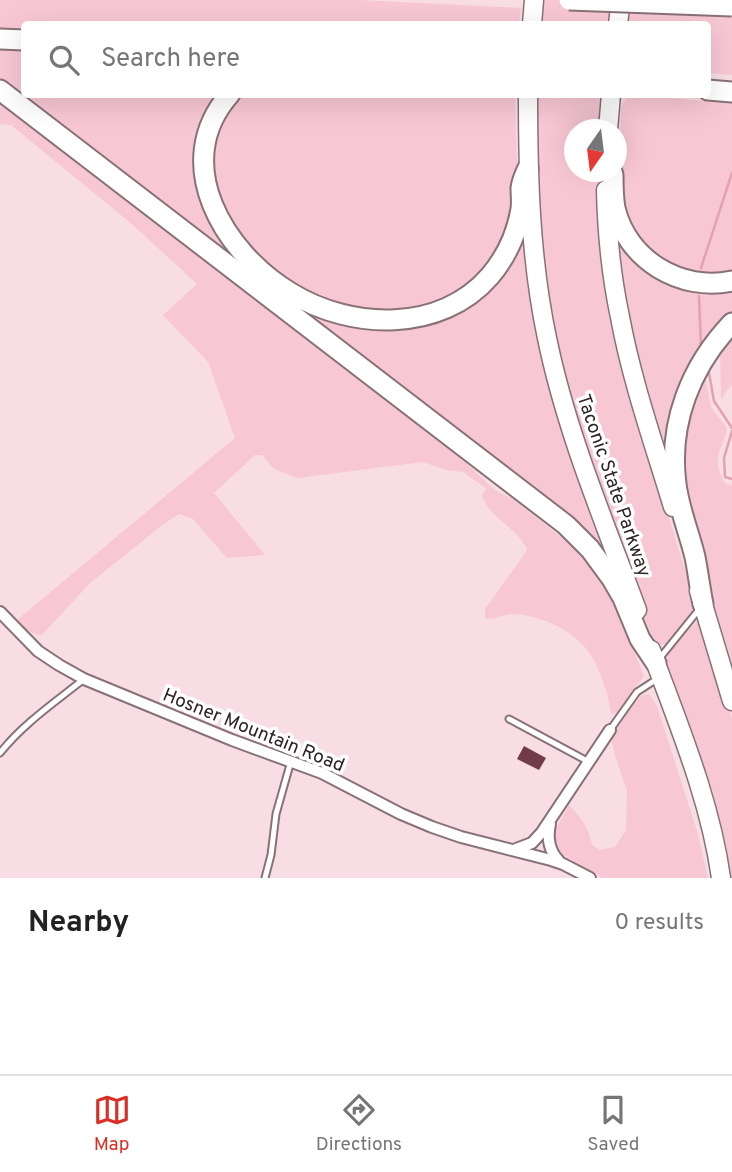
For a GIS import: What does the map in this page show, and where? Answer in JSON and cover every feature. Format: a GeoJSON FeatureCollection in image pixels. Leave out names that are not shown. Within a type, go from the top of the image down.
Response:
{"type":"FeatureCollection","features":[{"type":"Feature","properties":{"kind":"highway"},"geometry":{"type":"LineString","coordinates":[[532,21],[534,0]]}},
{"type":"Feature","properties":{"kind":"highway"},"geometry":{"type":"LineString","coordinates":[[569,0],[732,6]]}},
{"type":"Feature","properties":{"kind":"highway"},"geometry":{"type":"LineString","coordinates":[[618,21],[621,0]]}},
{"type":"Feature","properties":{"kind":"highway"},"geometry":{"type":"LineString","coordinates":[[0,38],[21,40]]}},
{"type":"Feature","properties":{"kind":"highway"},"geometry":{"type":"LineString","coordinates":[[711,81],[732,82]]}},
{"type":"Feature","properties":{"kind":"highway"},"geometry":{"type":"LineString","coordinates":[[0,90],[566,525],[590,549],[612,579],[658,670]]}},
{"type":"Feature","properties":{"kind":"highway"},"geometry":{"type":"LineString","coordinates":[[711,90],[732,92]]}},
{"type":"Feature","properties":{"kind":"highway"},"geometry":{"type":"LineString","coordinates":[[227,98],[213,117],[206,135],[203,156],[206,184],[225,228],[246,256],[276,283],[311,304],[347,315],[380,320],[414,318],[430,315],[470,295],[490,276],[511,242],[521,211],[521,185],[528,168]]}},
{"type":"Feature","properties":{"kind":"highway","name":"Taconic State Parkway"},"geometry":{"type":"LineString","coordinates":[[528,98],[528,168],[536,272],[554,369],[572,432],[705,801],[721,878]]}},
{"type":"Feature","properties":{"kind":"highway"},"geometry":{"type":"LineString","coordinates":[[609,119],[611,98]]}},
{"type":"Feature","properties":{"kind":"highway"},"geometry":{"type":"LineString","coordinates":[[606,182],[610,253],[622,328],[635,381],[732,701]]}},
{"type":"Feature","properties":{"kind":"highway"},"geometry":{"type":"LineString","coordinates":[[614,182],[621,225],[646,259],[657,268],[685,280],[715,284],[732,281]]}},
{"type":"Feature","properties":{"kind":"highway"},"geometry":{"type":"LineString","coordinates":[[703,604],[695,557],[678,494],[675,443],[680,414],[694,375],[711,346],[732,323]]}},
{"type":"Feature","properties":{"kind":"street","name":"Hosner Mountain Road"},"geometry":{"type":"LineString","coordinates":[[0,612],[38,651],[85,679],[232,740],[322,773],[432,827],[563,864],[590,878]]}},
{"type":"Feature","properties":{"kind":"street"},"geometry":{"type":"LineString","coordinates":[[512,849],[520,849],[532,843],[552,818],[610,730]]}},
{"type":"Feature","properties":{"kind":"street"},"geometry":{"type":"LineString","coordinates":[[552,818],[550,844],[554,856],[563,864]]}},
{"type":"Feature","properties":{"kind":"lane"},"geometry":{"type":"LineString","coordinates":[[610,730],[658,670],[703,604]]}},
{"type":"Feature","properties":{"kind":"lane"},"geometry":{"type":"LineString","coordinates":[[0,753],[27,724],[85,679]]}},
{"type":"Feature","properties":{"kind":"lane"},"geometry":{"type":"LineString","coordinates":[[509,719],[589,762]]}},
{"type":"Feature","properties":{"kind":"lane"},"geometry":{"type":"LineString","coordinates":[[265,878],[276,814],[291,761]]}},
{"type":"Feature","properties":{"kind":"shaded area"},"geometry":{"type":"Polygon","coordinates":[[[0,0],[361,0],[521,8],[519,21],[21,21],[21,32],[0,31],[0,0]]]}},
{"type":"Feature","properties":{"kind":"shaded area"},"geometry":{"type":"Polygon","coordinates":[[[541,0],[613,0],[610,21],[539,21],[541,0]]]}},
{"type":"Feature","properties":{"kind":"shaded area"},"geometry":{"type":"Polygon","coordinates":[[[631,10],[732,14],[732,75],[711,73],[711,21],[629,21],[631,10]]]}},
{"type":"Feature","properties":{"kind":"shaded area"},"geometry":{"type":"Polygon","coordinates":[[[0,49],[21,51],[21,98],[223,98],[198,171],[261,277],[374,324],[468,303],[521,230],[535,315],[626,596],[612,574],[0,86],[0,49]]]}},
{"type":"Feature","properties":{"kind":"shaded area"},"geometry":{"type":"Polygon","coordinates":[[[236,98],[515,98],[518,192],[515,219],[482,278],[439,307],[382,316],[302,294],[249,255],[213,193],[212,129],[223,109],[236,98]]]}},
{"type":"Feature","properties":{"kind":"shaded area"},"geometry":{"type":"Polygon","coordinates":[[[536,98],[603,98],[602,119],[564,119],[564,182],[600,182],[600,217],[631,390],[695,604],[669,643],[655,643],[643,615],[576,425],[554,347],[538,242],[536,98]]]}},
{"type":"Feature","properties":{"kind":"shaded area"},"geometry":{"type":"Polygon","coordinates":[[[626,98],[732,103],[732,272],[694,274],[663,261],[643,247],[625,213],[622,182],[627,182],[627,119],[621,119],[621,108],[626,98]]]}},
{"type":"Feature","properties":{"kind":"shaded area"},"geometry":{"type":"Polygon","coordinates":[[[0,101],[427,427],[495,490],[514,500],[576,549],[609,590],[644,676],[617,713],[612,714],[607,693],[589,652],[565,630],[523,615],[485,618],[485,609],[527,549],[485,503],[482,494],[487,489],[463,472],[446,470],[423,462],[297,478],[274,469],[262,455],[255,455],[214,493],[265,555],[227,558],[193,519],[179,514],[90,583],[41,636],[28,631],[17,620],[235,438],[208,362],[163,315],[197,284],[133,225],[11,125],[0,124],[0,101]]]}},
{"type":"Feature","properties":{"kind":"shaded area"},"geometry":{"type":"Polygon","coordinates":[[[614,215],[645,267],[732,288],[732,318],[717,334],[669,462],[623,311],[614,215]]]}},
{"type":"Feature","properties":{"kind":"shaded area"},"geometry":{"type":"Polygon","coordinates":[[[732,337],[732,384],[721,399],[720,350],[732,337]]]}},
{"type":"Feature","properties":{"kind":"shaded area"},"geometry":{"type":"Polygon","coordinates":[[[705,375],[711,407],[727,428],[718,467],[725,483],[732,486],[732,663],[687,515],[680,466],[690,412],[705,375]]]}},
{"type":"Feature","properties":{"kind":"shaded area"},"geometry":{"type":"Polygon","coordinates":[[[697,621],[702,623],[732,719],[732,878],[726,878],[665,669],[672,649],[697,621]]]}},
{"type":"Feature","properties":{"kind":"shaded area"},"geometry":{"type":"Polygon","coordinates":[[[649,694],[657,706],[697,831],[708,878],[602,878],[562,854],[555,846],[552,836],[569,805],[584,824],[592,845],[600,850],[615,847],[626,830],[627,790],[611,738],[641,696],[649,694]]]}},
{"type":"Feature","properties":{"kind":"building"},"geometry":{"type":"Polygon","coordinates":[[[524,746],[546,758],[539,770],[517,759],[524,746]]]}},
{"type":"Feature","properties":{"kind":"waterway"},"geometry":{"type":"LineString","coordinates":[[701,268],[732,173]]}},
{"type":"Feature","properties":{"kind":"waterway"},"geometry":{"type":"LineString","coordinates":[[699,296],[701,347]]}},
{"type":"Feature","properties":{"kind":"waterway"},"geometry":{"type":"LineString","coordinates":[[709,373],[714,401],[732,428]]}},
{"type":"Feature","properties":{"kind":"waterway"},"geometry":{"type":"LineString","coordinates":[[732,431],[724,458],[725,477],[732,479]]}}]}
